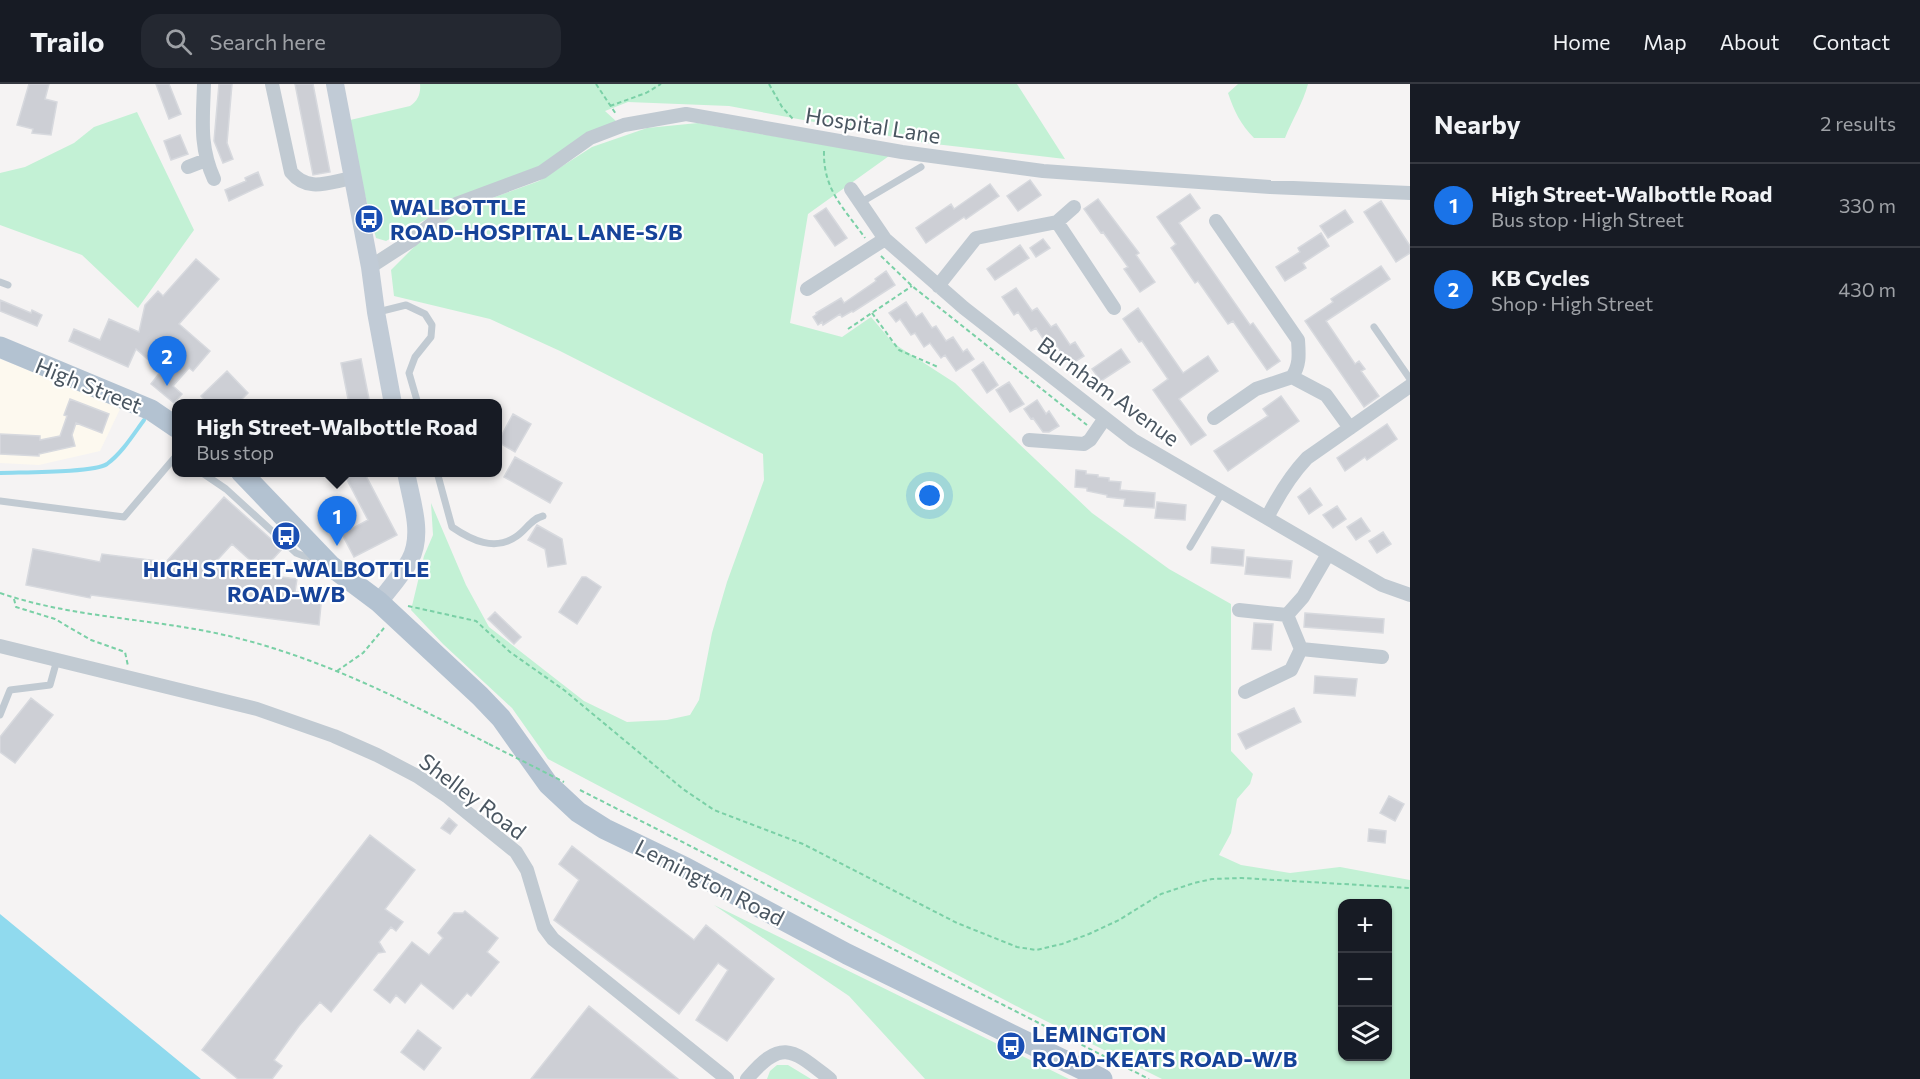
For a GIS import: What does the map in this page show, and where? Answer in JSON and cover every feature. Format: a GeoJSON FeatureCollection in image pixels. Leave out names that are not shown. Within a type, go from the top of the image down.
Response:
{"type":"FeatureCollection","features":[{"type":"Feature","properties":{"kind":"main road","name":"High Street"},"geometry":{"type":"LineString","coordinates":[[0,347],[31,365],[151,410],[172,425]]}},
{"type":"Feature","properties":{"kind":"main road"},"geometry":{"type":"LineString","coordinates":[[246,477],[331,566],[386,609]]}},
{"type":"Feature","properties":{"kind":"main road","name":"Lemington Road"},"geometry":{"type":"LineString","coordinates":[[386,609],[501,718],[548,784],[578,812],[848,954],[1102,1079]]}},
{"type":"Feature","properties":{"kind":"street"},"geometry":{"type":"LineString","coordinates":[[204,84],[203,144],[206,160],[214,179]]}},
{"type":"Feature","properties":{"kind":"street"},"geometry":{"type":"LineString","coordinates":[[272,84],[291,172],[298,181],[311,186],[353,178]]}},
{"type":"Feature","properties":{"kind":"street"},"geometry":{"type":"LineString","coordinates":[[335,84],[370,267],[392,399]]}},
{"type":"Feature","properties":{"kind":"street","name":"Hospital Lane"},"geometry":{"type":"LineString","coordinates":[[370,267],[412,240],[456,204],[542,172],[590,138],[624,125],[687,114],[902,152],[1043,171],[1270,188],[1410,193]]}},
{"type":"Feature","properties":{"kind":"street"},"geometry":{"type":"LineString","coordinates":[[188,166],[206,160]]}},
{"type":"Feature","properties":{"kind":"street","name":"Burnham Avenue"},"geometry":{"type":"LineString","coordinates":[[851,189],[885,239],[938,286],[1133,440],[1382,585],[1410,596]]}},
{"type":"Feature","properties":{"kind":"street"},"geometry":{"type":"LineString","coordinates":[[938,286],[976,238],[1057,222],[1074,207]]}},
{"type":"Feature","properties":{"kind":"street"},"geometry":{"type":"LineString","coordinates":[[1214,418],[1256,389],[1292,377],[1300,359],[1298,340],[1216,221]]}},
{"type":"Feature","properties":{"kind":"street"},"geometry":{"type":"LineString","coordinates":[[1057,222],[1114,308]]}},
{"type":"Feature","properties":{"kind":"street"},"geometry":{"type":"LineString","coordinates":[[807,290],[885,239]]}},
{"type":"Feature","properties":{"kind":"street"},"geometry":{"type":"LineString","coordinates":[[1292,377],[1326,395],[1350,428]]}},
{"type":"Feature","properties":{"kind":"street"},"geometry":{"type":"LineString","coordinates":[[1267,518],[1295,470],[1307,458],[1410,387]]}},
{"type":"Feature","properties":{"kind":"street"},"geometry":{"type":"LineString","coordinates":[[1029,440],[1084,444],[1090,440],[1105,418]]}},
{"type":"Feature","properties":{"kind":"street"},"geometry":{"type":"LineString","coordinates":[[386,609],[415,551],[417,527],[407,477]]}},
{"type":"Feature","properties":{"kind":"street"},"geometry":{"type":"LineString","coordinates":[[1287,615],[1303,597],[1328,554]]}},
{"type":"Feature","properties":{"kind":"street"},"geometry":{"type":"LineString","coordinates":[[1239,610],[1287,615]]}},
{"type":"Feature","properties":{"kind":"street"},"geometry":{"type":"LineString","coordinates":[[1245,692],[1291,670],[1301,649],[1287,615]]}},
{"type":"Feature","properties":{"kind":"street","name":"Shelley Road"},"geometry":{"type":"LineString","coordinates":[[0,646],[257,709],[334,736],[377,755],[431,785],[516,852],[527,870],[544,927],[553,939],[727,1079]]}},
{"type":"Feature","properties":{"kind":"street"},"geometry":{"type":"LineString","coordinates":[[1301,649],[1382,657]]}},
{"type":"Feature","properties":{"kind":"street"},"geometry":{"type":"LineString","coordinates":[[747,1079],[765,1059],[786,1052],[796,1053],[830,1079]]}},
{"type":"Feature","properties":{"kind":"lane"},"geometry":{"type":"LineString","coordinates":[[860,203],[921,167]]}},
{"type":"Feature","properties":{"kind":"lane"},"geometry":{"type":"LineString","coordinates":[[0,282],[8,285]]}},
{"type":"Feature","properties":{"kind":"lane"},"geometry":{"type":"LineString","coordinates":[[376,312],[406,305],[425,314],[432,325],[431,337],[414,357],[409,373],[417,399]]}},
{"type":"Feature","properties":{"kind":"lane"},"geometry":{"type":"LineString","coordinates":[[1374,327],[1410,379]]}},
{"type":"Feature","properties":{"kind":"lane"},"geometry":{"type":"LineString","coordinates":[[0,501],[124,517],[172,462]]}},
{"type":"Feature","properties":{"kind":"lane"},"geometry":{"type":"LineString","coordinates":[[208,477],[226,489],[296,553],[331,566]]}},
{"type":"Feature","properties":{"kind":"lane"},"geometry":{"type":"LineString","coordinates":[[438,477],[452,527],[482,543],[500,543],[516,536],[534,518],[543,516]]}},
{"type":"Feature","properties":{"kind":"lane"},"geometry":{"type":"LineString","coordinates":[[1190,548],[1222,493]]}},
{"type":"Feature","properties":{"kind":"lane"},"geometry":{"type":"LineString","coordinates":[[0,715],[10,690],[50,685],[57,660]]}},
{"type":"Feature","properties":{"kind":"path"},"geometry":{"type":"LineString","coordinates":[[596,84],[624,125]]}},
{"type":"Feature","properties":{"kind":"path"},"geometry":{"type":"LineString","coordinates":[[610,106],[646,93],[662,84]]}},
{"type":"Feature","properties":{"kind":"path"},"geometry":{"type":"LineString","coordinates":[[769,84],[782,107],[806,135]]}},
{"type":"Feature","properties":{"kind":"path"},"geometry":{"type":"LineString","coordinates":[[848,329],[912,286]]}},
{"type":"Feature","properties":{"kind":"path"},"geometry":{"type":"LineString","coordinates":[[872,313],[899,350],[938,367]]}},
{"type":"Feature","properties":{"kind":"path"},"geometry":{"type":"LineString","coordinates":[[0,593],[66,610],[232,637],[282,651],[386,691],[564,782]]}},
{"type":"Feature","properties":{"kind":"path"},"geometry":{"type":"LineString","coordinates":[[14,598],[16,607],[55,620],[91,640],[125,652],[130,677]]}},
{"type":"Feature","properties":{"kind":"path"},"geometry":{"type":"LineString","coordinates":[[417,608],[477,621],[510,652],[564,690],[683,789],[714,810],[803,844],[957,923],[1017,947],[1036,950],[1071,941],[1119,920],[1161,894],[1212,879],[1242,878],[1410,888]]}},
{"type":"Feature","properties":{"kind":"path"},"geometry":{"type":"LineString","coordinates":[[337,671],[363,652],[386,609]]}},
{"type":"Feature","properties":{"kind":"path"},"geometry":{"type":"LineString","coordinates":[[574,787],[1149,1079]]}},
{"type":"Feature","properties":{"kind":"shaded area"},"geometry":{"type":"Polygon","coordinates":[[[0,359],[121,407],[100,451],[39,465],[0,463],[0,359]]]}},
{"type":"Feature","properties":{"kind":"green space"},"geometry":{"type":"Polygon","coordinates":[[[420,84],[1017,84],[1065,159],[926,143],[729,106],[628,102],[605,111],[617,122],[542,166],[434,215],[386,241],[376,238],[346,121],[410,106],[418,96],[420,84]]]}},
{"type":"Feature","properties":{"kind":"green space"},"geometry":{"type":"Polygon","coordinates":[[[1238,84],[1308,84],[1285,138],[1254,138],[1249,133],[1238,117],[1228,93],[1238,84]]]}},
{"type":"Feature","properties":{"kind":"green space"},"geometry":{"type":"Polygon","coordinates":[[[137,112],[194,230],[138,308],[82,255],[0,225],[0,173],[25,167],[74,143],[94,127],[137,112]]]}},
{"type":"Feature","properties":{"kind":"green space"},"geometry":{"type":"Polygon","coordinates":[[[698,123],[889,156],[808,214],[790,323],[842,337],[871,317],[893,343],[955,383],[1092,513],[1169,569],[1231,604],[1231,751],[1253,774],[1250,784],[1237,799],[1231,833],[1219,855],[1241,865],[1290,873],[1340,867],[1410,880],[1410,1079],[1162,1079],[1022,1009],[548,759],[512,708],[443,644],[411,610],[424,556],[433,535],[431,503],[466,585],[489,627],[584,701],[627,722],[667,720],[690,715],[699,700],[712,633],[727,582],[764,480],[763,454],[560,351],[490,319],[394,296],[391,270],[423,238],[457,211],[539,181],[592,147],[647,128],[698,123]]]}},
{"type":"Feature","properties":{"kind":"green space"},"geometry":{"type":"Polygon","coordinates":[[[714,905],[1069,1079],[925,1079],[849,996],[714,905]]]}},
{"type":"Feature","properties":{"kind":"green space"},"geometry":{"type":"Polygon","coordinates":[[[777,1065],[788,1065],[811,1079],[767,1079],[770,1071],[777,1065]]]}},
{"type":"Feature","properties":{"kind":"water"},"geometry":{"type":"Polygon","coordinates":[[[0,914],[186,1067],[201,1079],[0,1079],[0,914]]]}},
{"type":"Feature","properties":{"kind":"building"},"geometry":{"type":"Polygon","coordinates":[[[29,84],[49,84],[45,99],[57,102],[51,135],[32,133],[33,129],[17,125],[29,84]]]}},
{"type":"Feature","properties":{"kind":"building"},"geometry":{"type":"Polygon","coordinates":[[[156,84],[169,84],[181,114],[169,119],[156,84]]]}},
{"type":"Feature","properties":{"kind":"building"},"geometry":{"type":"Polygon","coordinates":[[[219,84],[232,84],[227,143],[233,159],[223,163],[214,141],[219,84]]]}},
{"type":"Feature","properties":{"kind":"building"},"geometry":{"type":"Polygon","coordinates":[[[295,84],[313,84],[330,172],[313,175],[295,84]]]}},
{"type":"Feature","properties":{"kind":"building"},"geometry":{"type":"Polygon","coordinates":[[[180,135],[188,154],[171,160],[164,141],[180,135]]]}},
{"type":"Feature","properties":{"kind":"building"},"geometry":{"type":"Polygon","coordinates":[[[258,172],[263,185],[229,201],[225,190],[246,181],[245,178],[258,172]]]}},
{"type":"Feature","properties":{"kind":"building"},"geometry":{"type":"Polygon","coordinates":[[[1030,180],[1041,195],[1018,211],[1007,196],[1030,180]]]}},
{"type":"Feature","properties":{"kind":"building"},"geometry":{"type":"Polygon","coordinates":[[[990,184],[999,196],[926,243],[916,228],[951,204],[954,209],[990,184]]]}},
{"type":"Feature","properties":{"kind":"building"},"geometry":{"type":"Polygon","coordinates":[[[1190,194],[1200,208],[1179,223],[1250,325],[1253,323],[1280,361],[1267,370],[1233,321],[1228,324],[1198,281],[1195,283],[1171,248],[1176,244],[1157,217],[1190,194]]]}},
{"type":"Feature","properties":{"kind":"building"},"geometry":{"type":"Polygon","coordinates":[[[1098,199],[1139,253],[1136,255],[1155,282],[1140,292],[1124,269],[1128,267],[1084,209],[1098,199]]]}},
{"type":"Feature","properties":{"kind":"building"},"geometry":{"type":"Polygon","coordinates":[[[1381,201],[1410,246],[1410,253],[1396,262],[1364,212],[1381,201]]]}},
{"type":"Feature","properties":{"kind":"building"},"geometry":{"type":"Polygon","coordinates":[[[826,208],[847,238],[835,246],[814,216],[826,208]]]}},
{"type":"Feature","properties":{"kind":"building"},"geometry":{"type":"Polygon","coordinates":[[[1345,210],[1353,222],[1328,238],[1320,226],[1345,210]]]}},
{"type":"Feature","properties":{"kind":"building"},"geometry":{"type":"Polygon","coordinates":[[[1321,233],[1329,246],[1303,263],[1306,268],[1285,281],[1276,267],[1300,252],[1298,248],[1321,233]]]}},
{"type":"Feature","properties":{"kind":"building"},"geometry":{"type":"Polygon","coordinates":[[[1043,239],[1050,248],[1036,257],[1030,248],[1043,239]]]}},
{"type":"Feature","properties":{"kind":"building"},"geometry":{"type":"Polygon","coordinates":[[[1020,245],[1029,258],[995,280],[987,269],[1020,245]]]}},
{"type":"Feature","properties":{"kind":"building"},"geometry":{"type":"Polygon","coordinates":[[[196,259],[219,279],[179,324],[210,351],[193,371],[189,368],[173,386],[182,394],[178,399],[172,399],[172,401],[151,384],[161,371],[136,349],[128,367],[69,341],[74,329],[100,340],[109,319],[139,332],[145,305],[158,291],[163,296],[196,259]]]}},
{"type":"Feature","properties":{"kind":"building"},"geometry":{"type":"Polygon","coordinates":[[[1381,266],[1390,279],[1326,321],[1355,364],[1359,361],[1365,369],[1361,371],[1379,396],[1364,407],[1305,321],[1333,302],[1331,299],[1381,266]]]}},
{"type":"Feature","properties":{"kind":"building"},"geometry":{"type":"Polygon","coordinates":[[[886,271],[895,285],[853,312],[842,317],[840,314],[823,325],[822,322],[818,325],[813,317],[816,313],[841,298],[844,303],[876,281],[875,279],[886,271]]]}},
{"type":"Feature","properties":{"kind":"building"},"geometry":{"type":"Polygon","coordinates":[[[1016,288],[1032,311],[1037,308],[1051,327],[1056,324],[1070,345],[1075,342],[1084,356],[1070,365],[1056,345],[1050,349],[1036,328],[1031,331],[1018,312],[1014,315],[1002,297],[1016,288]]]}},
{"type":"Feature","properties":{"kind":"building"},"geometry":{"type":"Polygon","coordinates":[[[0,300],[31,313],[32,310],[42,315],[37,326],[0,311],[0,300]]]}},
{"type":"Feature","properties":{"kind":"building"},"geometry":{"type":"Polygon","coordinates":[[[906,302],[916,317],[922,313],[932,328],[936,326],[946,341],[953,337],[963,352],[967,349],[974,359],[956,371],[945,355],[941,358],[930,343],[924,347],[915,333],[911,335],[900,319],[896,322],[889,313],[906,302]]]}},
{"type":"Feature","properties":{"kind":"building"},"geometry":{"type":"Polygon","coordinates":[[[1138,308],[1183,373],[1208,356],[1218,371],[1179,399],[1206,435],[1191,445],[1153,390],[1168,379],[1142,341],[1139,342],[1123,319],[1138,308]]]}},
{"type":"Feature","properties":{"kind":"building"},"geometry":{"type":"Polygon","coordinates":[[[1121,349],[1130,362],[1101,381],[1092,369],[1121,349]]]}},
{"type":"Feature","properties":{"kind":"building"},"geometry":{"type":"Polygon","coordinates":[[[361,359],[369,399],[348,399],[341,363],[361,359]]]}},
{"type":"Feature","properties":{"kind":"building"},"geometry":{"type":"Polygon","coordinates":[[[983,362],[998,385],[987,393],[972,370],[983,362]]]}},
{"type":"Feature","properties":{"kind":"building"},"geometry":{"type":"Polygon","coordinates":[[[227,371],[248,393],[242,399],[204,399],[201,396],[227,371]]]}},
{"type":"Feature","properties":{"kind":"building"},"geometry":{"type":"Polygon","coordinates":[[[1009,382],[1024,404],[1010,412],[996,390],[1009,382]]]}},
{"type":"Feature","properties":{"kind":"building"},"geometry":{"type":"Polygon","coordinates":[[[1281,396],[1299,421],[1228,471],[1214,451],[1268,416],[1263,409],[1281,396]]]}},
{"type":"Feature","properties":{"kind":"building"},"geometry":{"type":"Polygon","coordinates":[[[70,399],[109,414],[102,433],[76,423],[72,435],[75,446],[39,454],[39,456],[0,454],[0,434],[40,436],[40,440],[60,436],[70,399]]]}},
{"type":"Feature","properties":{"kind":"building"},"geometry":{"type":"Polygon","coordinates":[[[1037,400],[1046,414],[1049,411],[1059,426],[1049,432],[1043,432],[1024,409],[1037,400]]]}},
{"type":"Feature","properties":{"kind":"building"},"geometry":{"type":"Polygon","coordinates":[[[513,414],[531,424],[515,452],[502,444],[502,435],[513,414]]]}},
{"type":"Feature","properties":{"kind":"building"},"geometry":{"type":"Polygon","coordinates":[[[1387,424],[1397,439],[1367,460],[1365,457],[1345,471],[1337,458],[1387,424]]]}},
{"type":"Feature","properties":{"kind":"building"},"geometry":{"type":"Polygon","coordinates":[[[515,457],[562,483],[550,503],[504,477],[515,457]]]}},
{"type":"Feature","properties":{"kind":"building"},"geometry":{"type":"Polygon","coordinates":[[[1076,470],[1109,478],[1109,481],[1121,482],[1120,490],[1155,493],[1154,508],[1124,506],[1125,499],[1107,497],[1107,495],[1087,491],[1087,488],[1075,487],[1076,470]]]}},
{"type":"Feature","properties":{"kind":"building"},"geometry":{"type":"Polygon","coordinates":[[[346,477],[367,477],[397,535],[354,557],[342,534],[368,520],[346,477]]]}},
{"type":"Feature","properties":{"kind":"building"},"geometry":{"type":"Polygon","coordinates":[[[1310,488],[1322,505],[1309,514],[1298,497],[1310,488]]]}},
{"type":"Feature","properties":{"kind":"building"},"geometry":{"type":"Polygon","coordinates":[[[224,497],[282,549],[262,571],[232,544],[210,568],[297,579],[295,592],[322,595],[319,625],[91,595],[90,598],[26,585],[33,549],[100,562],[102,554],[166,562],[224,497]]]}},
{"type":"Feature","properties":{"kind":"building"},"geometry":{"type":"Polygon","coordinates":[[[1157,502],[1186,505],[1185,520],[1155,518],[1157,502]]]}},
{"type":"Feature","properties":{"kind":"building"},"geometry":{"type":"Polygon","coordinates":[[[1337,506],[1346,519],[1333,528],[1323,515],[1337,506]]]}},
{"type":"Feature","properties":{"kind":"building"},"geometry":{"type":"Polygon","coordinates":[[[1361,518],[1370,531],[1356,540],[1347,527],[1361,518]]]}},
{"type":"Feature","properties":{"kind":"building"},"geometry":{"type":"Polygon","coordinates":[[[537,525],[562,539],[566,564],[548,567],[545,549],[528,540],[537,525]]]}},
{"type":"Feature","properties":{"kind":"building"},"geometry":{"type":"Polygon","coordinates":[[[1383,532],[1391,544],[1377,553],[1369,541],[1383,532]]]}},
{"type":"Feature","properties":{"kind":"building"},"geometry":{"type":"Polygon","coordinates":[[[1212,547],[1244,550],[1243,566],[1211,563],[1212,547]]]}},
{"type":"Feature","properties":{"kind":"building"},"geometry":{"type":"Polygon","coordinates":[[[1247,557],[1292,561],[1290,578],[1245,574],[1247,557]]]}},
{"type":"Feature","properties":{"kind":"building"},"geometry":{"type":"Polygon","coordinates":[[[582,577],[586,577],[601,587],[577,624],[559,612],[582,577]]]}},
{"type":"Feature","properties":{"kind":"building"},"geometry":{"type":"Polygon","coordinates":[[[495,612],[521,637],[514,644],[488,619],[495,612]]]}},
{"type":"Feature","properties":{"kind":"building"},"geometry":{"type":"Polygon","coordinates":[[[1305,613],[1384,619],[1383,633],[1304,627],[1305,613]]]}},
{"type":"Feature","properties":{"kind":"building"},"geometry":{"type":"Polygon","coordinates":[[[1254,623],[1273,624],[1271,650],[1252,649],[1254,623]]]}},
{"type":"Feature","properties":{"kind":"building"},"geometry":{"type":"Polygon","coordinates":[[[1315,676],[1357,679],[1355,696],[1314,693],[1315,676]]]}},
{"type":"Feature","properties":{"kind":"building"},"geometry":{"type":"Polygon","coordinates":[[[31,698],[53,715],[15,763],[0,752],[0,737],[31,698]]]}},
{"type":"Feature","properties":{"kind":"building"},"geometry":{"type":"Polygon","coordinates":[[[1294,708],[1301,722],[1246,749],[1238,734],[1294,708]]]}},
{"type":"Feature","properties":{"kind":"building"},"geometry":{"type":"Polygon","coordinates":[[[1389,796],[1404,804],[1395,821],[1380,813],[1389,796]]]}},
{"type":"Feature","properties":{"kind":"building"},"geometry":{"type":"Polygon","coordinates":[[[449,818],[457,825],[450,834],[441,828],[449,818]]]}},
{"type":"Feature","properties":{"kind":"building"},"geometry":{"type":"Polygon","coordinates":[[[1369,829],[1386,831],[1385,843],[1368,841],[1369,829]]]}},
{"type":"Feature","properties":{"kind":"building"},"geometry":{"type":"Polygon","coordinates":[[[370,835],[415,870],[385,909],[403,922],[396,931],[391,927],[379,942],[385,952],[378,953],[331,1012],[320,1002],[299,1026],[274,1060],[282,1066],[272,1079],[238,1079],[202,1050],[370,835]]]}},
{"type":"Feature","properties":{"kind":"building"},"geometry":{"type":"Polygon","coordinates":[[[572,846],[694,940],[706,925],[774,979],[727,1041],[696,1020],[728,970],[718,963],[679,1014],[554,920],[579,880],[559,864],[572,846]]]}},
{"type":"Feature","properties":{"kind":"building"},"geometry":{"type":"Polygon","coordinates":[[[465,911],[498,938],[487,952],[499,962],[471,996],[467,993],[453,1009],[421,983],[405,1003],[396,995],[390,1003],[374,990],[412,942],[429,955],[443,938],[438,933],[454,913],[465,911]]]}},
{"type":"Feature","properties":{"kind":"building"},"geometry":{"type":"Polygon","coordinates":[[[589,1006],[678,1079],[531,1079],[589,1006]]]}},
{"type":"Feature","properties":{"kind":"building"},"geometry":{"type":"Polygon","coordinates":[[[418,1030],[441,1048],[424,1070],[401,1052],[418,1030]]]}},
{"type":"Feature","properties":{"kind":"waterway"},"geometry":{"type":"LineString","coordinates":[[0,473],[73,471],[99,467],[118,455],[144,420]]}},
{"type":"Feature","properties":{"kind":"place","name":"WALBOTTLE ROAD-HOSPITAL LANE-S/B"},"geometry":{"type":"Point","coordinates":[369,219]}},
{"type":"Feature","properties":{"kind":"place","name":"KB Cycles"},"geometry":{"type":"Point","coordinates":[167,386]}},
{"type":"Feature","properties":{"kind":"place","name":"HIGH STREET-WALBOTTLE ROAD-W/B"},"geometry":{"type":"Point","coordinates":[286,536]}},
{"type":"Feature","properties":{"kind":"place","name":"High Street-Walbottle Road"},"geometry":{"type":"Point","coordinates":[337,546]}},
{"type":"Feature","properties":{"kind":"place","name":"LEMINGTON ROAD-KEATS ROAD-W/B"},"geometry":{"type":"Point","coordinates":[1011,1046]}}]}
